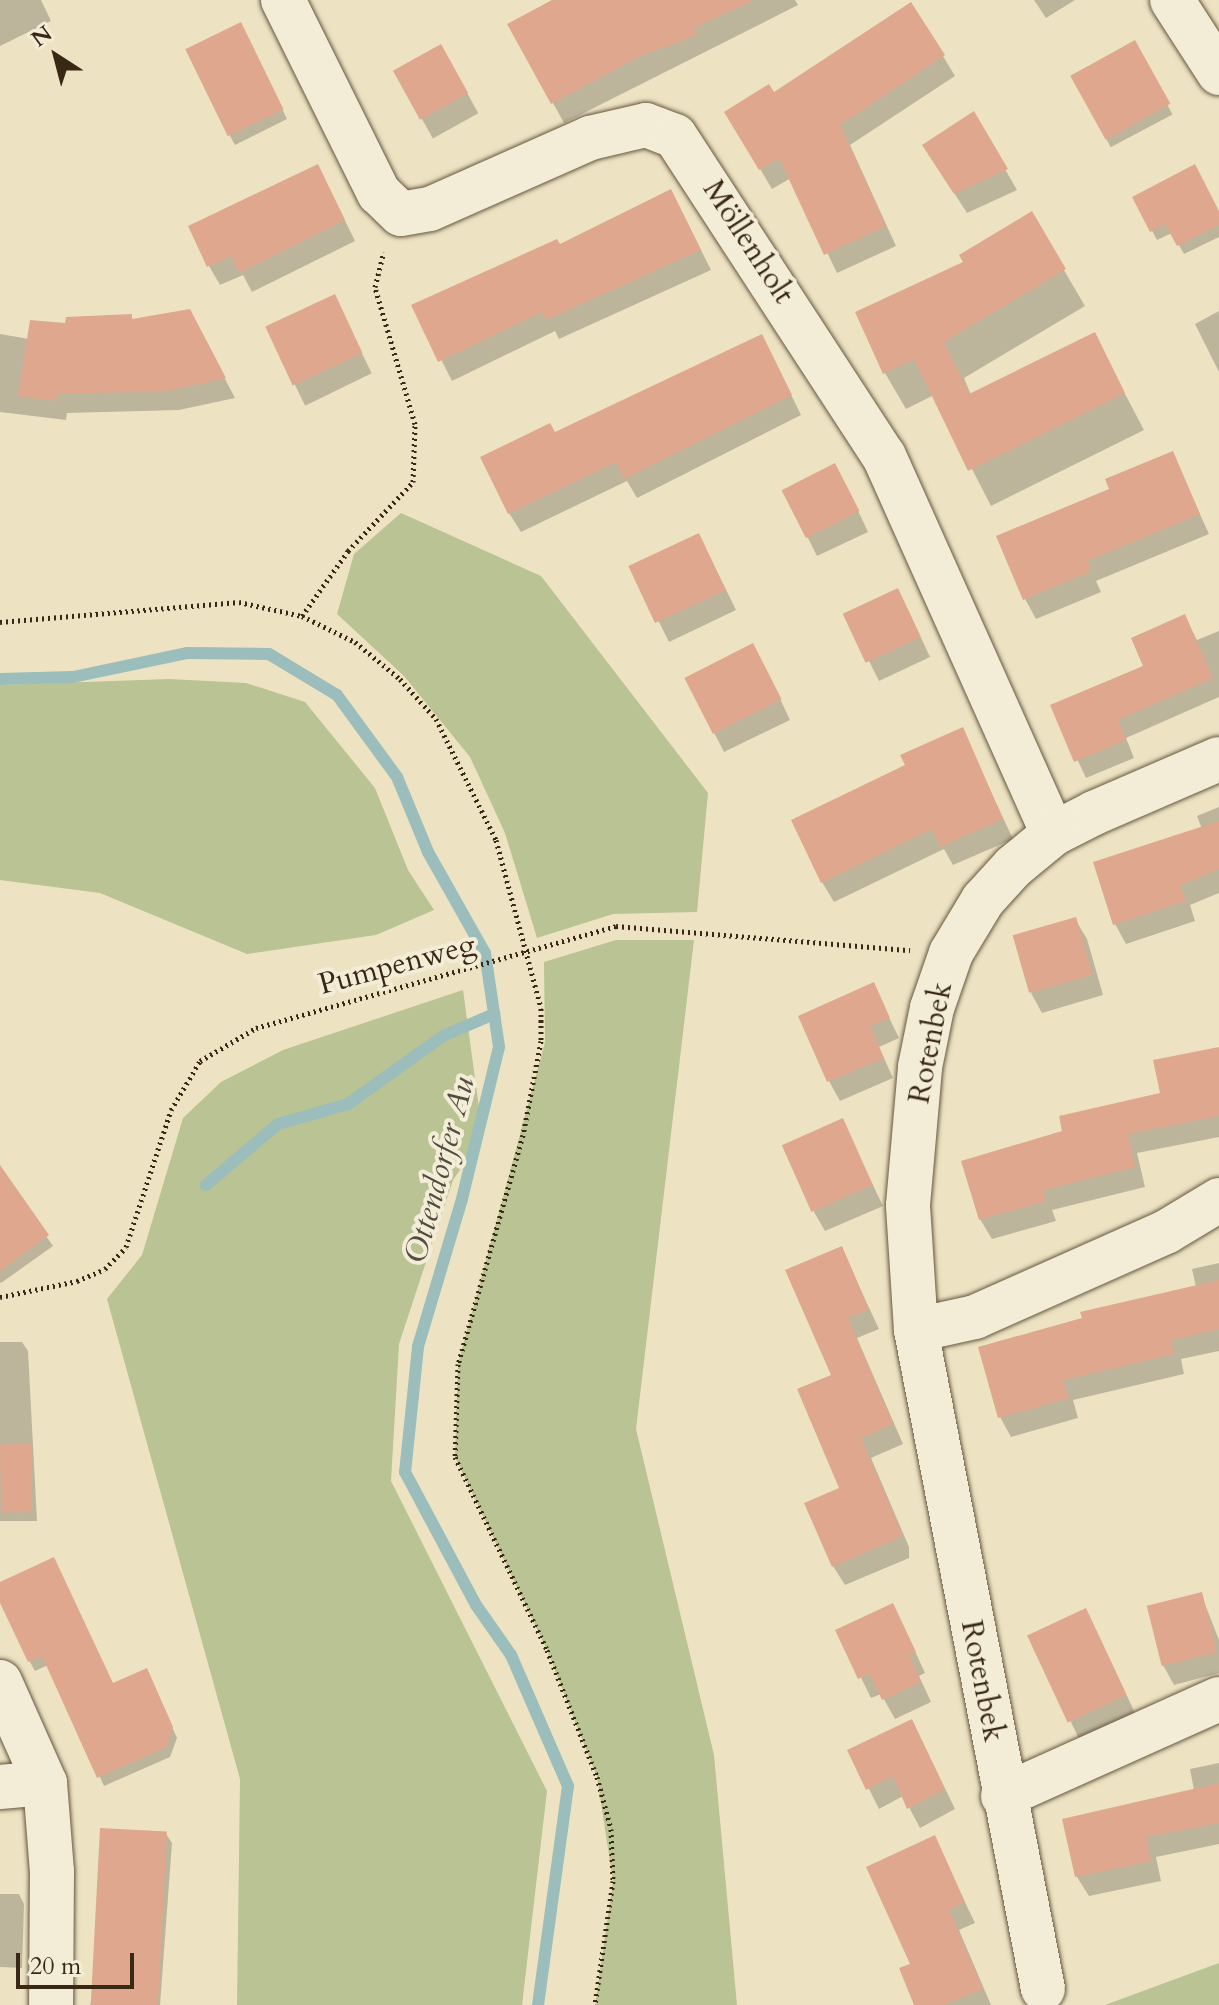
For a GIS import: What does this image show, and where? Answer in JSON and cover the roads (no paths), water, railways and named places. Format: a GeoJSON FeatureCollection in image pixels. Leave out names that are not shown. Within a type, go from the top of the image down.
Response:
{"type":"FeatureCollection","features":[{"type":"Feature","properties":{"kind":"street","name":"Möllenholt"},"geometry":{"type":"LineString","coordinates":[[283,0],[379,193],[401,214],[430,209],[590,138],[646,125],[675,136],[884,456],[1053,834]]}},
{"type":"Feature","properties":{"kind":"street"},"geometry":{"type":"LineString","coordinates":[[1172,0],[1219,73]]}},
{"type":"Feature","properties":{"kind":"street","name":"Rotenbek"},"geometry":{"type":"LineString","coordinates":[[1043,1989],[1003,1796],[916,1330],[908,1205],[920,1067],[932,1008],[951,953],[983,900],[1053,834],[1219,759]]}},
{"type":"Feature","properties":{"kind":"street"},"geometry":{"type":"LineString","coordinates":[[916,1330],[975,1317],[1166,1232],[1219,1200]]}},
{"type":"Feature","properties":{"kind":"street"},"geometry":{"type":"LineString","coordinates":[[0,1682],[45,1783],[52,1871],[51,2005]]}},
{"type":"Feature","properties":{"kind":"street"},"geometry":{"type":"LineString","coordinates":[[1003,1796],[1219,1699]]}},
{"type":"Feature","properties":{"kind":"street"},"geometry":{"type":"LineString","coordinates":[[0,1787],[45,1783]]}},
{"type":"Feature","properties":{"kind":"waterway","name":"Ottendorfer Au"},"geometry":{"type":"LineString","coordinates":[[0,679],[73,677],[187,653],[269,654],[337,695],[397,777],[428,852],[485,953],[499,1047],[462,1199],[418,1347],[405,1472],[476,1605],[511,1655],[568,1786],[538,2005]]}},
{"type":"Feature","properties":{"kind":"waterway"},"geometry":{"type":"LineString","coordinates":[[206,1185],[278,1124],[348,1104],[443,1036],[494,1014]]}}]}
